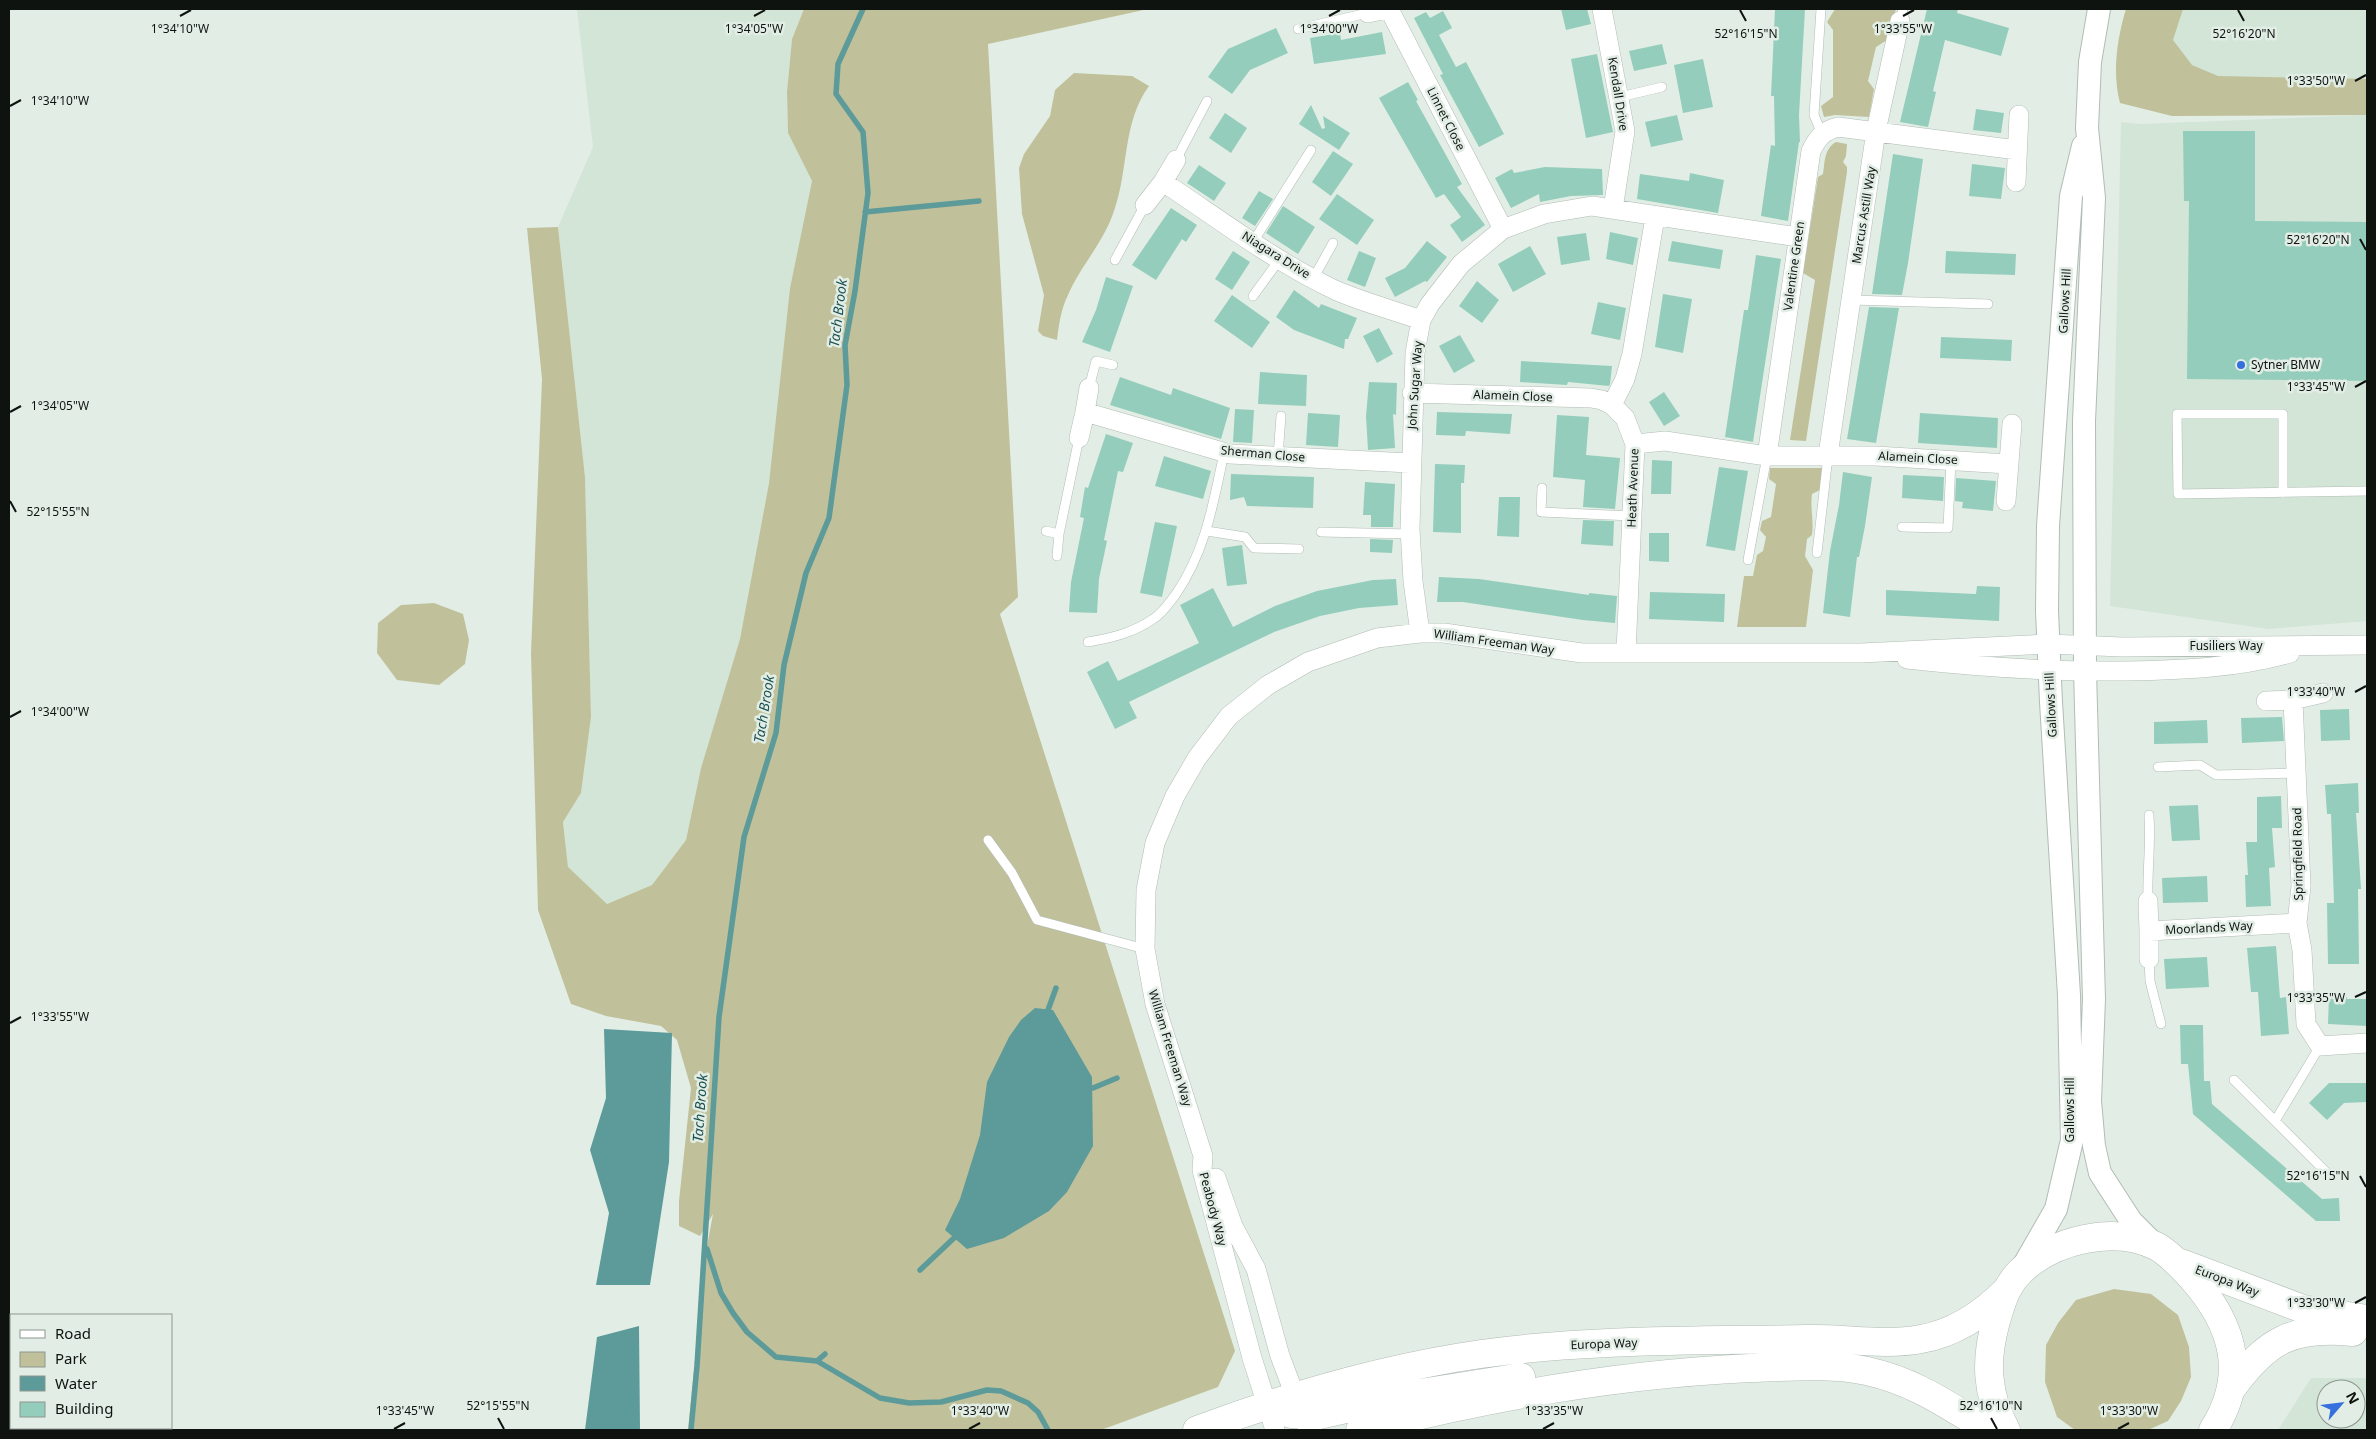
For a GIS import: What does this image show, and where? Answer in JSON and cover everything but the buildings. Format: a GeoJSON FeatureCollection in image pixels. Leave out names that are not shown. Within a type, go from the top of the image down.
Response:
{"type":"FeatureCollection","features":[{"type":"Feature","properties":{"kind":"highway","name":"Europa Way"},"geometry":{"type":"LineString","coordinates":[[1303,1414],[1348,1382],[1430,1363],[1480,1354],[1546,1347],[1750,1340],[1922,1339],[1951,1330],[1980,1315],[2013,1282],[2050,1251],[2078,1240],[2101,1237],[2121,1238],[2303,1309],[2367,1319]]}},
{"type":"Feature","properties":{"kind":"highway"},"geometry":{"type":"LineString","coordinates":[[2165,1254],[2208,1296],[2222,1318],[2230,1347],[2230,1394]]}},
{"type":"Feature","properties":{"kind":"highway"},"geometry":{"type":"LineString","coordinates":[[2006,1430],[1993,1402],[1988,1372],[1992,1335],[2013,1282]]}},
{"type":"Feature","properties":{"kind":"highway"},"geometry":{"type":"LineString","coordinates":[[2213,1430],[2230,1394],[2260,1354],[2278,1341],[2293,1334],[2318,1332],[2367,1334]]}},
{"type":"Feature","properties":{"kind":"highway"},"geometry":{"type":"LineString","coordinates":[[1197,1430],[1274,1425],[1303,1414],[1325,1414],[1456,1386],[1598,1367],[1681,1373]]}},
{"type":"Feature","properties":{"kind":"highway"},"geometry":{"type":"LineString","coordinates":[[1360,1430],[1522,1394],[1681,1373],[1800,1367],[1866,1371],[1907,1382],[1936,1397],[1989,1430]]}},
{"type":"Feature","properties":{"kind":"street","name":"Kendall Drive"},"geometry":{"type":"LineString","coordinates":[[1602,9],[1625,131],[1619,181],[1613,209]]}},
{"type":"Feature","properties":{"kind":"street","name":"Gallows Hill"},"geometry":{"type":"LineString","coordinates":[[2099,9],[2090,62],[2087,128],[2094,198],[2084,421],[2085,671],[2094,999],[2090,1101],[2094,1146],[2100,1173],[2132,1221],[2165,1254]]}},
{"type":"Feature","properties":{"kind":"street","name":"Linnet Close"},"geometry":{"type":"LineString","coordinates":[[1381,10],[1503,229]]}},
{"type":"Feature","properties":{"kind":"street","name":"Marcus Astill Way"},"geometry":{"type":"LineString","coordinates":[[1828,455],[1876,131],[1901,15]]}},
{"type":"Feature","properties":{"kind":"street"},"geometry":{"type":"LineString","coordinates":[[2016,182],[2018,115]]}},
{"type":"Feature","properties":{"kind":"street"},"geometry":{"type":"LineString","coordinates":[[1822,134],[1838,127],[2017,150]]}},
{"type":"Feature","properties":{"kind":"street","name":"Gallows Hill"},"geometry":{"type":"LineString","coordinates":[[2013,1282],[2056,1209],[2072,1140],[2069,995],[2049,670],[2048,526],[2071,196],[2087,128]]}},
{"type":"Feature","properties":{"kind":"street","name":"Valentine Green"},"geometry":{"type":"LineString","coordinates":[[1767,456],[1811,151],[1818,137],[1822,134]]}},
{"type":"Feature","properties":{"kind":"street"},"geometry":{"type":"LineString","coordinates":[[1145,205],[1163,182],[1176,160]]}},
{"type":"Feature","properties":{"kind":"street","name":"Niagara Drive"},"geometry":{"type":"LineString","coordinates":[[1163,182],[1313,279],[1336,290],[1421,320]]}},
{"type":"Feature","properties":{"kind":"street","name":"John Sugar Way"},"geometry":{"type":"LineString","coordinates":[[1420,633],[1413,581],[1410,534],[1410,463],[1415,353],[1421,320],[1430,304],[1461,264],[1503,229],[1529,219],[1567,209],[1592,206],[1655,217],[1798,237]]}},
{"type":"Feature","properties":{"kind":"street"},"geometry":{"type":"LineString","coordinates":[[1612,405],[1625,379],[1632,354],[1655,217]]}},
{"type":"Feature","properties":{"kind":"street"},"geometry":{"type":"LineString","coordinates":[[1079,438],[1089,388]]}},
{"type":"Feature","properties":{"kind":"street","name":"Alamein Close"},"geometry":{"type":"LineString","coordinates":[[1412,393],[1591,398],[1602,400],[1612,405]]}},
{"type":"Feature","properties":{"kind":"street","name":"Heath Avenue"},"geometry":{"type":"LineString","coordinates":[[1612,405],[1625,418],[1635,444],[1626,653]]}},
{"type":"Feature","properties":{"kind":"street","name":"Sherman Close"},"geometry":{"type":"LineString","coordinates":[[1085,412],[1224,453],[1410,463]]}},
{"type":"Feature","properties":{"kind":"street"},"geometry":{"type":"LineString","coordinates":[[2006,501],[2012,424]]}},
{"type":"Feature","properties":{"kind":"street","name":"Alamein Close"},"geometry":{"type":"LineString","coordinates":[[1635,444],[1665,441],[1767,456],[1876,456],[2008,464]]}},
{"type":"Feature","properties":{"kind":"street","name":"William Freeman Way"},"geometry":{"type":"LineString","coordinates":[[1203,1156],[1155,1004],[1145,949],[1146,890],[1155,843],[1175,796],[1197,758],[1229,716],[1268,685],[1308,662],[1378,638],[1420,633],[1462,636],[1574,652],[1861,653]]}},
{"type":"Feature","properties":{"kind":"street","name":"Fusiliers Way"},"geometry":{"type":"LineString","coordinates":[[1861,653],[2048,644],[2085,646],[2367,645]]}},
{"type":"Feature","properties":{"kind":"street"},"geometry":{"type":"LineString","coordinates":[[1861,653],[1964,665],[2085,671],[2200,668],[2268,658],[2318,646]]}},
{"type":"Feature","properties":{"kind":"street"},"geometry":{"type":"LineString","coordinates":[[2266,701],[2293,700],[2323,693]]}},
{"type":"Feature","properties":{"kind":"street","name":"Springfield Road"},"geometry":{"type":"LineString","coordinates":[[2293,700],[2301,886],[2297,923],[2302,950],[2306,1024],[2320,1046]]}},
{"type":"Feature","properties":{"kind":"street"},"geometry":{"type":"LineString","coordinates":[[2148,901],[2149,931]]}},
{"type":"Feature","properties":{"kind":"street","name":"Moorlands Way"},"geometry":{"type":"LineString","coordinates":[[2150,959],[2149,931],[2297,923]]}},
{"type":"Feature","properties":{"kind":"street"},"geometry":{"type":"LineString","coordinates":[[2320,1046],[2367,1044]]}},
{"type":"Feature","properties":{"kind":"street","name":"Peabody Way"},"geometry":{"type":"LineString","coordinates":[[1203,1156],[1213,1168],[1233,1226],[1256,1269],[1280,1356],[1303,1414]]}},
{"type":"Feature","properties":{"kind":"street","name":"Peabody Way"},"geometry":{"type":"LineString","coordinates":[[1203,1156],[1202,1170],[1252,1358],[1274,1425]]}},
{"type":"Feature","properties":{"kind":"street"},"geometry":{"type":"LineString","coordinates":[[2230,1394],[2230,1430]]}},
{"type":"Feature","properties":{"kind":"lane"},"geometry":{"type":"LineString","coordinates":[[1821,9],[1814,115],[1822,134]]}},
{"type":"Feature","properties":{"kind":"lane"},"geometry":{"type":"LineString","coordinates":[[1298,29],[1381,10]]}},
{"type":"Feature","properties":{"kind":"lane"},"geometry":{"type":"LineString","coordinates":[[1620,97],[1662,87]]}},
{"type":"Feature","properties":{"kind":"lane"},"geometry":{"type":"LineString","coordinates":[[1176,160],[1207,101]]}},
{"type":"Feature","properties":{"kind":"lane"},"geometry":{"type":"LineString","coordinates":[[1254,242],[1311,150]]}},
{"type":"Feature","properties":{"kind":"lane"},"geometry":{"type":"LineString","coordinates":[[1115,260],[1145,205]]}},
{"type":"Feature","properties":{"kind":"lane"},"geometry":{"type":"LineString","coordinates":[[1313,279],[1333,243]]}},
{"type":"Feature","properties":{"kind":"lane"},"geometry":{"type":"LineString","coordinates":[[1254,296],[1280,259]]}},
{"type":"Feature","properties":{"kind":"lane"},"geometry":{"type":"LineString","coordinates":[[1851,300],[1988,304]]}},
{"type":"Feature","properties":{"kind":"lane"},"geometry":{"type":"LineString","coordinates":[[1089,388],[1096,361],[1113,364]]}},
{"type":"Feature","properties":{"kind":"lane"},"geometry":{"type":"LineString","coordinates":[[2283,493],[2283,414],[2177,414],[2178,494],[2283,493],[2367,492]]}},
{"type":"Feature","properties":{"kind":"lane"},"geometry":{"type":"LineString","coordinates":[[1278,456],[1281,416]]}},
{"type":"Feature","properties":{"kind":"lane"},"geometry":{"type":"LineString","coordinates":[[1057,556],[1059,534],[1079,438]]}},
{"type":"Feature","properties":{"kind":"lane"},"geometry":{"type":"LineString","coordinates":[[1088,642],[1122,635],[1160,614],[1181,586],[1194,563],[1207,531],[1224,453]]}},
{"type":"Feature","properties":{"kind":"lane"},"geometry":{"type":"LineString","coordinates":[[1818,553],[1828,455]]}},
{"type":"Feature","properties":{"kind":"lane"},"geometry":{"type":"LineString","coordinates":[[1748,560],[1767,456]]}},
{"type":"Feature","properties":{"kind":"lane"},"geometry":{"type":"LineString","coordinates":[[1902,527],[1948,528],[1951,460]]}},
{"type":"Feature","properties":{"kind":"lane"},"geometry":{"type":"LineString","coordinates":[[1542,488],[1541,512],[1632,516]]}},
{"type":"Feature","properties":{"kind":"lane"},"geometry":{"type":"LineString","coordinates":[[1046,531],[1059,534]]}},
{"type":"Feature","properties":{"kind":"lane"},"geometry":{"type":"LineString","coordinates":[[1207,531],[1245,536],[1254,548],[1299,549]]}},
{"type":"Feature","properties":{"kind":"lane"},"geometry":{"type":"LineString","coordinates":[[1321,532],[1410,534]]}},
{"type":"Feature","properties":{"kind":"lane"},"geometry":{"type":"LineString","coordinates":[[2158,767],[2200,765],[2216,775],[2296,773]]}},
{"type":"Feature","properties":{"kind":"lane"},"geometry":{"type":"LineString","coordinates":[[2148,901],[2147,867],[2151,842],[2149,815]]}},
{"type":"Feature","properties":{"kind":"lane"},"geometry":{"type":"LineString","coordinates":[[988,840],[1012,873],[1037,920],[1145,949]]}},
{"type":"Feature","properties":{"kind":"lane"},"geometry":{"type":"LineString","coordinates":[[2150,959],[2150,981],[2161,1024]]}},
{"type":"Feature","properties":{"kind":"lane"},"geometry":{"type":"LineString","coordinates":[[2275,1121],[2320,1046]]}},
{"type":"Feature","properties":{"kind":"lane"},"geometry":{"type":"LineString","coordinates":[[2234,1080],[2328,1174]]}},
{"type":"Feature","properties":{"kind":"shaded area"},"geometry":{"type":"Polygon","coordinates":[[[577,9],[804,9],[792,39],[787,92],[788,133],[812,181],[790,288],[769,483],[740,639],[701,768],[686,840],[652,885],[607,904],[568,868],[563,822],[581,793],[591,717],[585,477],[558,227],[593,147],[577,9]]]}},
{"type":"Feature","properties":{"kind":"shaded area"},"geometry":{"type":"Polygon","coordinates":[[[2164,9],[2367,9],[2367,97],[2143,82],[2164,9]]]}},
{"type":"Feature","properties":{"kind":"shaded area","name":"Sytner BMW"},"geometry":{"type":"Polygon","coordinates":[[[2367,115],[2367,621],[2268,629],[2110,606],[2121,122],[2141,124],[2367,115]]]}},
{"type":"Feature","properties":{"kind":"shaded area"},"geometry":{"type":"Polygon","coordinates":[[[2311,1378],[2367,1378],[2367,1430],[2278,1430],[2311,1378]]]}},
{"type":"Feature","properties":{"kind":"green space"},"geometry":{"type":"Polygon","coordinates":[[[804,9],[1148,9],[988,44],[1018,597],[1000,614],[1235,1351],[1218,1387],[1101,1430],[688,1430],[705,1257],[713,1214],[700,1236],[679,1226],[679,1201],[691,1088],[677,1040],[661,1026],[606,1016],[571,1004],[538,910],[531,653],[542,379],[527,228],[558,227],[585,477],[591,717],[581,793],[563,822],[568,867],[607,904],[652,885],[686,840],[701,768],[740,639],[769,483],[790,288],[812,181],[788,133],[787,92],[792,39],[804,9]]]}},
{"type":"Feature","properties":{"kind":"green space"},"geometry":{"type":"Polygon","coordinates":[[[1835,9],[1896,9],[1887,40],[1876,47],[1868,81],[1874,89],[1869,117],[1835,115],[1824,117],[1821,106],[1833,97],[1833,30],[1827,22],[1835,9]]]}},
{"type":"Feature","properties":{"kind":"green space"},"geometry":{"type":"Polygon","coordinates":[[[2126,9],[2183,9],[2173,40],[2192,65],[2218,76],[2367,79],[2367,115],[2172,116],[2120,103],[2116,68],[2120,32],[2126,9]]]}},
{"type":"Feature","properties":{"kind":"green space"},"geometry":{"type":"Polygon","coordinates":[[[1074,73],[1132,76],[1149,86],[1140,100],[1134,115],[1119,195],[1114,211],[1104,233],[1073,284],[1061,317],[1057,340],[1043,336],[1038,331],[1044,295],[1022,214],[1019,168],[1024,154],[1050,116],[1055,90],[1074,73]]]}},
{"type":"Feature","properties":{"kind":"green space"},"geometry":{"type":"Polygon","coordinates":[[[1836,142],[1847,144],[1846,156],[1843,162],[1847,167],[1847,172],[1806,441],[1790,440],[1815,280],[1803,273],[1818,177],[1823,174],[1829,148],[1836,142]]]}},
{"type":"Feature","properties":{"kind":"green space"},"geometry":{"type":"Polygon","coordinates":[[[1770,468],[1822,468],[1820,490],[1812,494],[1812,535],[1807,539],[1805,556],[1813,570],[1806,627],[1737,627],[1744,576],[1753,576],[1757,555],[1763,551],[1766,537],[1760,530],[1762,521],[1771,517],[1776,484],[1769,479],[1770,468]]]}},
{"type":"Feature","properties":{"kind":"green space"},"geometry":{"type":"Polygon","coordinates":[[[434,603],[463,614],[469,640],[465,664],[439,685],[397,680],[377,653],[378,623],[401,605],[434,603]]]}},
{"type":"Feature","properties":{"kind":"green space"},"geometry":{"type":"Polygon","coordinates":[[[2114,1289],[2151,1294],[2178,1315],[2189,1347],[2191,1377],[2181,1401],[2168,1421],[2148,1430],[2075,1430],[2057,1417],[2045,1382],[2046,1345],[2058,1323],[2076,1300],[2114,1289]]]}},
{"type":"Feature","properties":{"kind":"water"},"geometry":{"type":"Polygon","coordinates":[[[1035,1008],[1053,1010],[1092,1077],[1093,1146],[1067,1192],[1049,1211],[1004,1238],[967,1249],[945,1230],[960,1199],[980,1135],[987,1082],[1009,1037],[1021,1020],[1035,1008]]]}},
{"type":"Feature","properties":{"kind":"water"},"geometry":{"type":"Polygon","coordinates":[[[604,1029],[672,1033],[669,1162],[650,1285],[596,1285],[609,1213],[590,1150],[606,1098],[604,1029]]]}},
{"type":"Feature","properties":{"kind":"water"},"geometry":{"type":"Polygon","coordinates":[[[639,1326],[640,1430],[585,1430],[597,1337],[639,1326]]]}},
{"type":"Feature","properties":{"kind":"waterway","name":"Tach Brook"},"geometry":{"type":"LineString","coordinates":[[691,1430],[697,1366],[719,1017],[744,837],[776,733],[784,665],[806,573],[829,518],[847,385],[845,345],[855,291],[868,193],[863,132],[836,94],[838,64],[863,9]]}},
{"type":"Feature","properties":{"kind":"waterway"},"geometry":{"type":"LineString","coordinates":[[865,212],[979,201]]}},
{"type":"Feature","properties":{"kind":"waterway"},"geometry":{"type":"LineString","coordinates":[[1048,1010],[1056,988]]}},
{"type":"Feature","properties":{"kind":"waterway"},"geometry":{"type":"LineString","coordinates":[[1093,1088],[1117,1078]]}},
{"type":"Feature","properties":{"kind":"waterway"},"geometry":{"type":"LineString","coordinates":[[920,1270],[954,1238]]}},
{"type":"Feature","properties":{"kind":"waterway"},"geometry":{"type":"LineString","coordinates":[[707,1249],[721,1293],[733,1313],[747,1332],[776,1357],[817,1361],[880,1398],[909,1403],[941,1402],[987,1390],[1001,1391],[1028,1403],[1038,1412],[1048,1430]]}},
{"type":"Feature","properties":{"kind":"waterway"},"geometry":{"type":"LineString","coordinates":[[817,1361],[825,1354]]}},
{"type":"Feature","properties":{"kind":"place","name":"Sytner BMW"},"geometry":{"type":"Point","coordinates":[2241,365]}}]}
